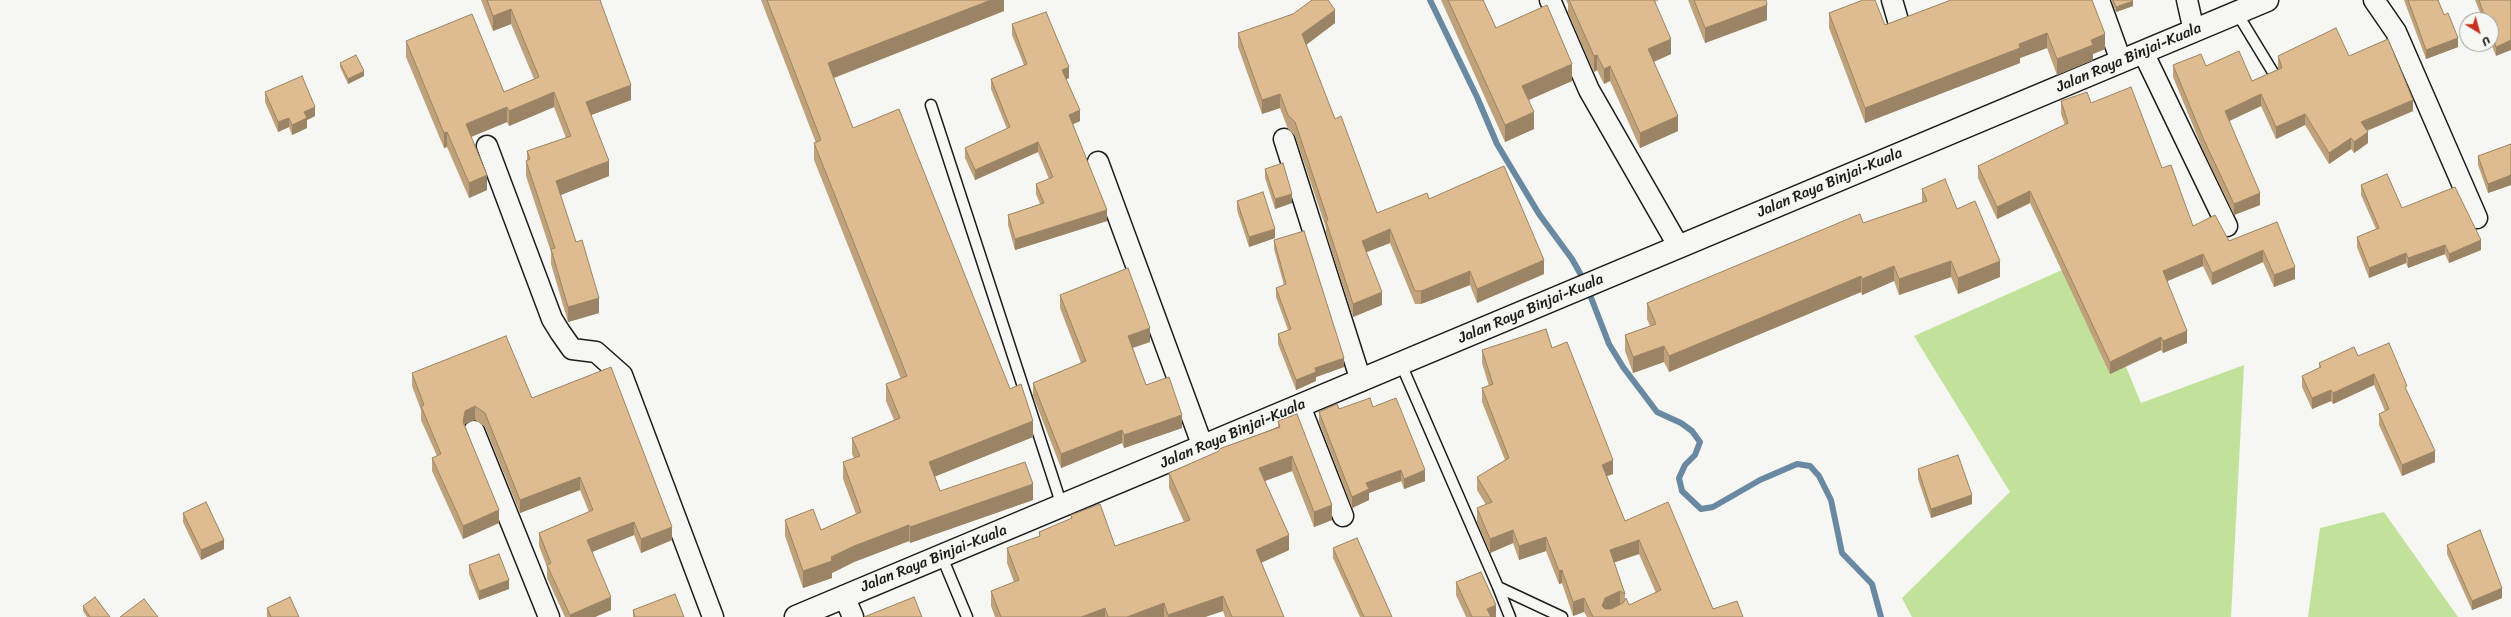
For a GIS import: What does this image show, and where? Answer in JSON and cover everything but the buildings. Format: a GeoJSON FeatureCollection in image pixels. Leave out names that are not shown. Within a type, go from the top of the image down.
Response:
{"type":"FeatureCollection","features":[{"type":"Feature","properties":{"kind":"main road","name":"Jalan Raya Binjai-Kuala"},"geometry":{"type":"LineString","coordinates":[[796,617],[2267,0]]}},
{"type":"Feature","properties":{"kind":"street"},"geometry":{"type":"LineString","coordinates":[[1550,0],[1589,90],[1678,247]]}},
{"type":"Feature","properties":{"kind":"street"},"geometry":{"type":"LineString","coordinates":[[1892,0],[1899,24]]}},
{"type":"Feature","properties":{"kind":"street"},"geometry":{"type":"LineString","coordinates":[[2099,0],[2121,62]]}},
{"type":"Feature","properties":{"kind":"street"},"geometry":{"type":"LineString","coordinates":[[2187,0],[2194,31]]}},
{"type":"Feature","properties":{"kind":"street"},"geometry":{"type":"LineString","coordinates":[[2374,0],[2396,32],[2477,218]]}},
{"type":"Feature","properties":{"kind":"street"},"geometry":{"type":"LineString","coordinates":[[2143,52],[2227,226]]}},
{"type":"Feature","properties":{"kind":"street"},"geometry":{"type":"LineString","coordinates":[[1284,139],[1361,381]]}},
{"type":"Feature","properties":{"kind":"street"},"geometry":{"type":"LineString","coordinates":[[487,146],[552,319],[572,349],[596,352],[622,375],[713,617]]}},
{"type":"Feature","properties":{"kind":"street"},"geometry":{"type":"LineString","coordinates":[[1098,162],[1203,447]]}},
{"type":"Feature","properties":{"kind":"street"},"geometry":{"type":"LineString","coordinates":[[1300,406],[1343,516]]}},
{"type":"Feature","properties":{"kind":"street"},"geometry":{"type":"LineString","coordinates":[[474,431],[549,617]]}},
{"type":"Feature","properties":{"kind":"street"},"geometry":{"type":"LineString","coordinates":[[844,596],[853,617]]}},
{"type":"Feature","properties":{"kind":"lane"},"geometry":{"type":"LineString","coordinates":[[2237,12],[2274,74]]}},
{"type":"Feature","properties":{"kind":"lane"},"geometry":{"type":"LineString","coordinates":[[931,105],[1062,506]]}},
{"type":"Feature","properties":{"kind":"lane"},"geometry":{"type":"LineString","coordinates":[[1401,364],[1510,617]]}},
{"type":"Feature","properties":{"kind":"lane"},"geometry":{"type":"LineString","coordinates":[[942,557],[967,617]]}},
{"type":"Feature","properties":{"kind":"lane"},"geometry":{"type":"LineString","coordinates":[[1498,587],[1562,617]]}},
{"type":"Feature","properties":{"kind":"green space"},"geometry":{"type":"Polygon","coordinates":[[[2082,261],[2141,403],[2244,365],[2231,617],[1912,617],[1902,598],[2010,492],[1914,336],[2082,261]]]}},
{"type":"Feature","properties":{"kind":"green space"},"geometry":{"type":"Polygon","coordinates":[[[2384,512],[2458,617],[2308,617],[2320,528],[2384,512]]]}},
{"type":"Feature","properties":{"kind":"waterway"},"geometry":{"type":"LineString","coordinates":[[1430,0],[1477,97],[1497,144],[1539,214],[1572,259],[1585,282],[1609,344],[1623,367],[1657,412],[1681,423],[1692,431],[1700,442],[1695,455],[1685,465],[1679,478],[1682,491],[1701,509],[1713,507],[1760,480],[1797,464],[1810,466],[1819,476],[1831,500],[1842,553],[1872,584],[1881,617]]}}]}
